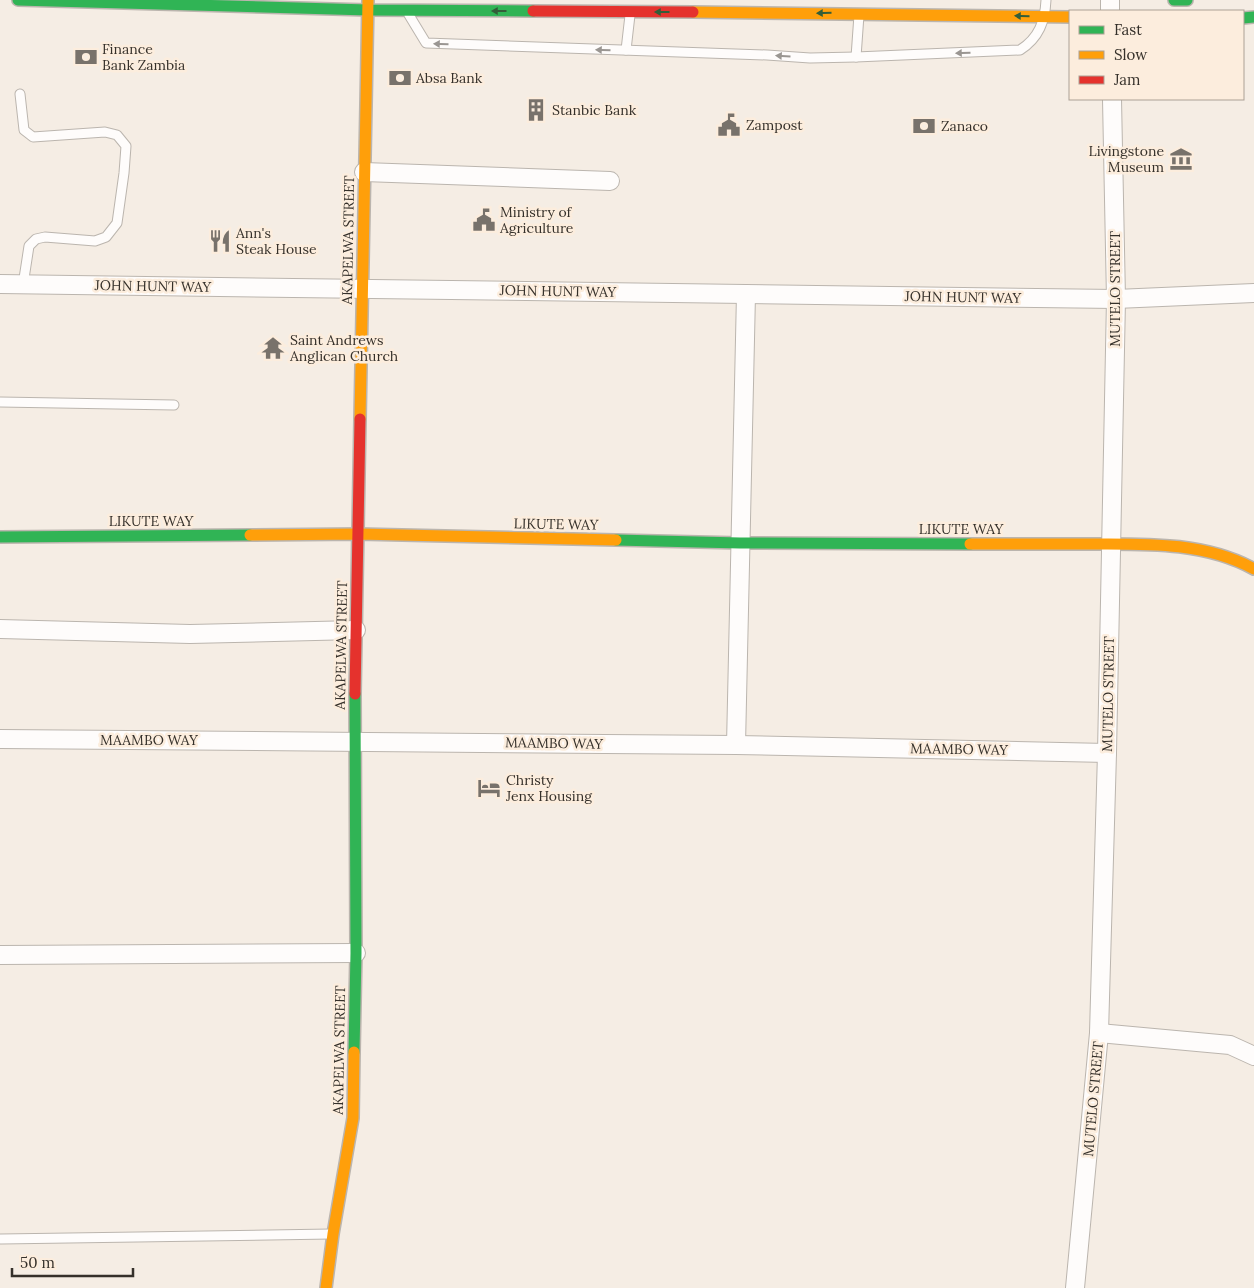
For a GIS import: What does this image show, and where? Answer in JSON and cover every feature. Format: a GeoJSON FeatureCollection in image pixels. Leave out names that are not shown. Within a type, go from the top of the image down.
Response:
{"type":"FeatureCollection","features":[{"type":"Feature","properties":{"kind":"main road"},"geometry":{"type":"LineString","coordinates":[[18,0],[368,5],[407,11],[630,12],[753,10],[1069,17]]}},
{"type":"Feature","properties":{"kind":"main road"},"geometry":{"type":"LineString","coordinates":[[1174,0],[1187,0]]}},
{"type":"Feature","properties":{"kind":"main road","name":"AKAPELWA STREET"},"geometry":{"type":"LineString","coordinates":[[326,1288],[353,1118],[356,953],[354,741],[368,5]]}},
{"type":"Feature","properties":{"kind":"main road","name":"LIKUTE WAY"},"geometry":{"type":"LineString","coordinates":[[0,537],[359,534],[740,543],[1111,544],[1184,547],[1216,553],[1254,569]]}},
{"type":"Feature","properties":{"kind":"street","name":"MUTELO STREET"},"geometry":{"type":"LineString","coordinates":[[1075,1288],[1099,1033],[1107,753],[1116,299],[1112,100]]}},
{"type":"Feature","properties":{"kind":"street"},"geometry":{"type":"LineString","coordinates":[[364,172],[610,181]]}},
{"type":"Feature","properties":{"kind":"street","name":"JOHN HUNT WAY"},"geometry":{"type":"LineString","coordinates":[[0,284],[1116,299],[1254,293]]}},
{"type":"Feature","properties":{"kind":"street"},"geometry":{"type":"LineString","coordinates":[[736,745],[746,294]]}},
{"type":"Feature","properties":{"kind":"street"},"geometry":{"type":"LineString","coordinates":[[0,629],[190,634],[356,630]]}},
{"type":"Feature","properties":{"kind":"street","name":"MAAMBO WAY"},"geometry":{"type":"LineString","coordinates":[[0,739],[736,745],[1107,753]]}},
{"type":"Feature","properties":{"kind":"street"},"geometry":{"type":"LineString","coordinates":[[0,955],[356,953]]}},
{"type":"Feature","properties":{"kind":"street"},"geometry":{"type":"LineString","coordinates":[[1099,1033],[1230,1045],[1254,1056]]}},
{"type":"Feature","properties":{"kind":"lane"},"geometry":{"type":"LineString","coordinates":[[407,11],[426,44],[856,58],[1020,50],[1030,44],[1039,32],[1045,16],[1046,0]]}},
{"type":"Feature","properties":{"kind":"lane"},"geometry":{"type":"LineString","coordinates":[[626,50],[630,12]]}},
{"type":"Feature","properties":{"kind":"lane"},"geometry":{"type":"LineString","coordinates":[[856,58],[859,13]]}},
{"type":"Feature","properties":{"kind":"lane"},"geometry":{"type":"LineString","coordinates":[[20,94],[24,130],[33,137],[104,132],[117,135],[126,146],[117,223],[106,237],[95,241],[45,237],[36,239],[29,246],[23,285]]}},
{"type":"Feature","properties":{"kind":"lane"},"geometry":{"type":"LineString","coordinates":[[0,402],[174,405]]}},
{"type":"Feature","properties":{"kind":"lane"},"geometry":{"type":"LineString","coordinates":[[1,1240],[334,1234]]}},
{"type":"Feature","properties":{"kind":"traffic: fast"},"geometry":{"type":"LineString","coordinates":[[18,0],[368,10],[533,11]]}},
{"type":"Feature","properties":{"kind":"traffic: fast"},"geometry":{"type":"LineString","coordinates":[[1174,0],[1187,0]]}},
{"type":"Feature","properties":{"kind":"traffic: fast"},"geometry":{"type":"LineString","coordinates":[[1244,18],[1254,17]]}},
{"type":"Feature","properties":{"kind":"traffic: fast"},"geometry":{"type":"LineString","coordinates":[[0,537],[250,535]]}},
{"type":"Feature","properties":{"kind":"traffic: fast"},"geometry":{"type":"LineString","coordinates":[[616,540],[740,543],[970,544]]}},
{"type":"Feature","properties":{"kind":"traffic: fast"},"geometry":{"type":"LineString","coordinates":[[354,1052],[356,953],[355,694]]}},
{"type":"Feature","properties":{"kind":"traffic: slow"},"geometry":{"type":"LineString","coordinates":[[360,419],[368,0]]}},
{"type":"Feature","properties":{"kind":"traffic: slow"},"geometry":{"type":"LineString","coordinates":[[693,12],[1069,17]]}},
{"type":"Feature","properties":{"kind":"traffic: slow"},"geometry":{"type":"LineString","coordinates":[[250,535],[359,534],[616,540]]}},
{"type":"Feature","properties":{"kind":"traffic: slow"},"geometry":{"type":"LineString","coordinates":[[970,544],[1128,544],[1172,546],[1214,553],[1254,569]]}},
{"type":"Feature","properties":{"kind":"traffic: slow"},"geometry":{"type":"LineString","coordinates":[[326,1288],[333,1234],[353,1118],[354,1052]]}},
{"type":"Feature","properties":{"kind":"traffic: jam"},"geometry":{"type":"LineString","coordinates":[[533,11],[693,12]]}},
{"type":"Feature","properties":{"kind":"traffic: jam"},"geometry":{"type":"LineString","coordinates":[[355,694],[360,419]]}},
{"type":"Feature","properties":{"kind":"place","name":"Finance Bank Zambia"},"geometry":{"type":"Point","coordinates":[86,57]}},
{"type":"Feature","properties":{"kind":"place","name":"Absa Bank"},"geometry":{"type":"Point","coordinates":[400,78]}},
{"type":"Feature","properties":{"kind":"place","name":"Stanbic Bank"},"geometry":{"type":"Point","coordinates":[536,110]}},
{"type":"Feature","properties":{"kind":"place","name":"Zampost"},"geometry":{"type":"Point","coordinates":[729,125]}},
{"type":"Feature","properties":{"kind":"place","name":"Zanaco"},"geometry":{"type":"Point","coordinates":[924,126]}},
{"type":"Feature","properties":{"kind":"place","name":"Livingstone Museum"},"geometry":{"type":"Point","coordinates":[1181,159]}},
{"type":"Feature","properties":{"kind":"place","name":"Ministry of Agriculture"},"geometry":{"type":"Point","coordinates":[484,220]}},
{"type":"Feature","properties":{"kind":"place","name":"Ann's Steak House"},"geometry":{"type":"Point","coordinates":[220,241]}},
{"type":"Feature","properties":{"kind":"place","name":"Saint Andrews Anglican Church"},"geometry":{"type":"Point","coordinates":[273,348]}},
{"type":"Feature","properties":{"kind":"place","name":"Christy Jenx Housing"},"geometry":{"type":"Point","coordinates":[489,788]}}]}
